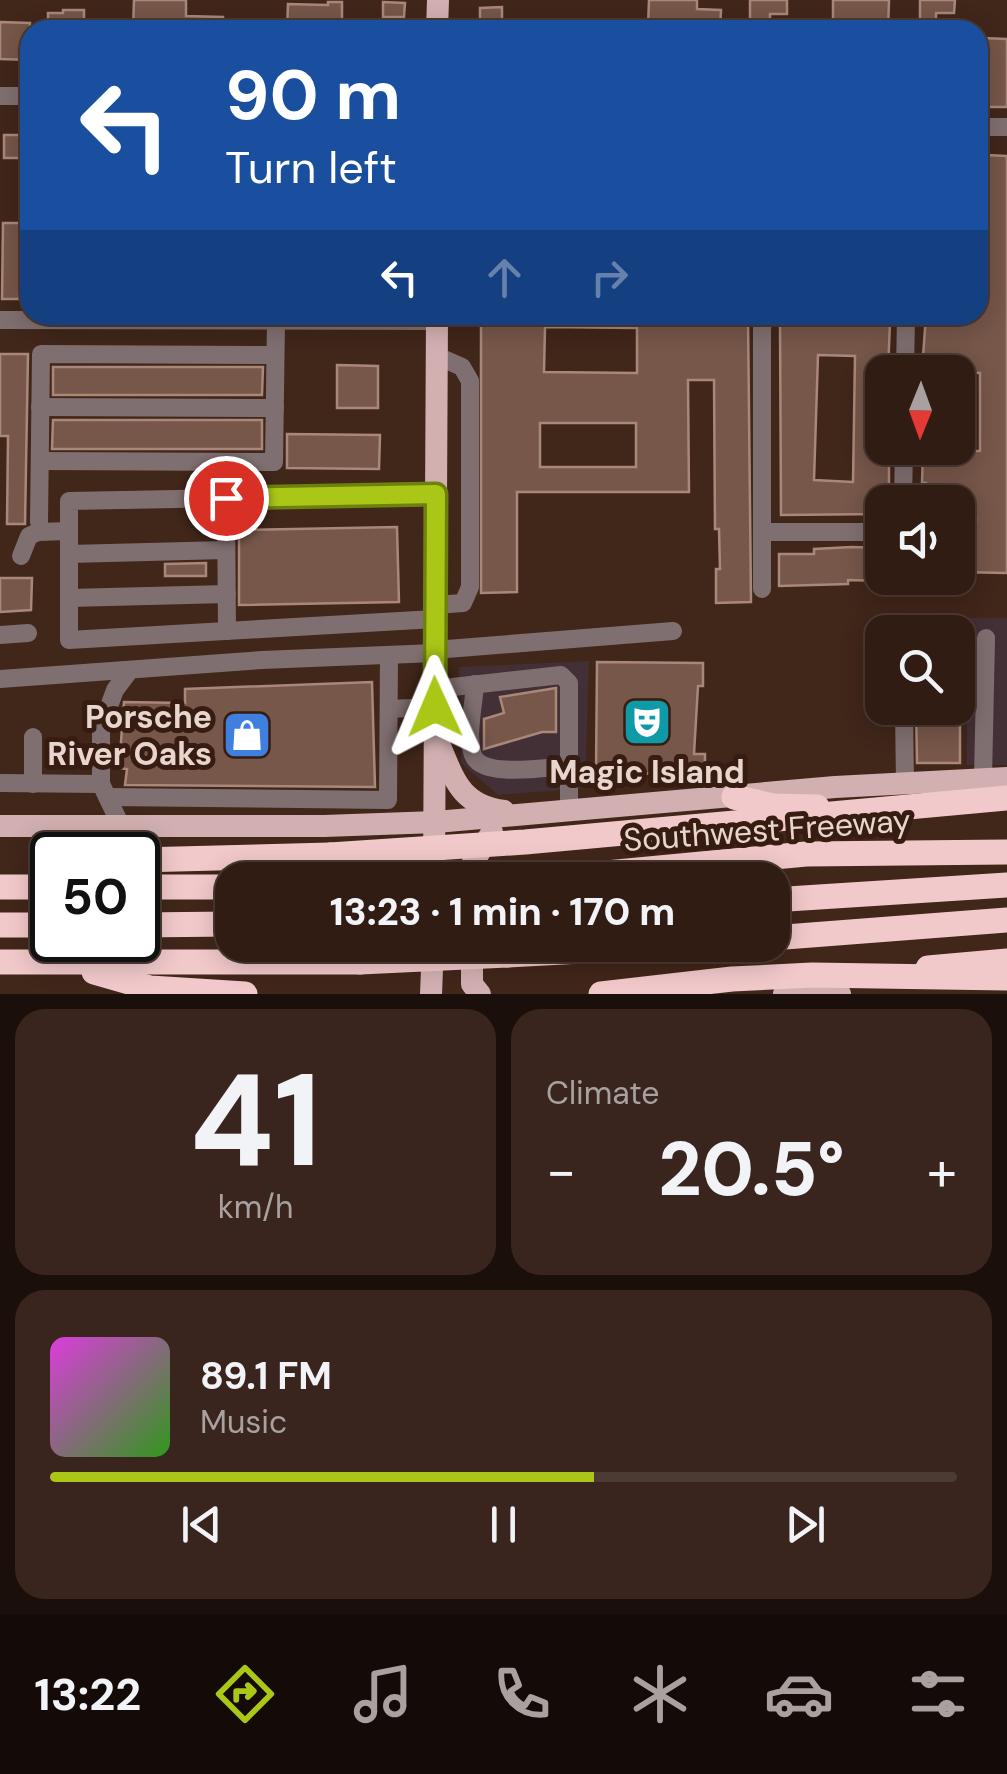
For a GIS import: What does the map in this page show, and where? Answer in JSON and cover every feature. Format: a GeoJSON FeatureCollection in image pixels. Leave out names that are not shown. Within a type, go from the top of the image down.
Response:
{"type":"FeatureCollection","features":[{"type":"Feature","properties":{"kind":"highway"},"geometry":{"type":"LineString","coordinates":[[734,797],[773,806],[1007,810]]}},
{"type":"Feature","properties":{"kind":"highway"},"geometry":{"type":"LineString","coordinates":[[160,859],[330,855],[526,842],[1007,798]]}},
{"type":"Feature","properties":{"kind":"highway","name":"Southwest Freeway"},"geometry":{"type":"LineString","coordinates":[[722,862],[806,854],[1007,852]]}},
{"type":"Feature","properties":{"kind":"highway"},"geometry":{"type":"LineString","coordinates":[[0,887],[30,885]]}},
{"type":"Feature","properties":{"kind":"highway"},"geometry":{"type":"LineString","coordinates":[[790,899],[1007,885]]}},
{"type":"Feature","properties":{"kind":"highway"},"geometry":{"type":"LineString","coordinates":[[160,887],[215,887]]}},
{"type":"Feature","properties":{"kind":"highway"},"geometry":{"type":"LineString","coordinates":[[790,937],[1007,920]]}},
{"type":"Feature","properties":{"kind":"highway"},"geometry":{"type":"LineString","coordinates":[[160,925],[215,924]]}},
{"type":"Feature","properties":{"kind":"highway"},"geometry":{"type":"LineString","coordinates":[[0,925],[30,925]]}},
{"type":"Feature","properties":{"kind":"highway"},"geometry":{"type":"LineString","coordinates":[[710,994],[803,978],[1007,961]]}},
{"type":"Feature","properties":{"kind":"highway"},"geometry":{"type":"LineString","coordinates":[[0,962],[360,962]]}},
{"type":"Feature","properties":{"kind":"highway"},"geometry":{"type":"LineString","coordinates":[[65,963],[150,988],[244,994]]}},
{"type":"Feature","properties":{"kind":"highway"},"geometry":{"type":"LineString","coordinates":[[600,994],[732,979],[812,975],[1007,978]]}},
{"type":"Feature","properties":{"kind":"main road"},"geometry":{"type":"LineString","coordinates":[[435,862],[438,325]]}},
{"type":"Feature","properties":{"kind":"main road"},"geometry":{"type":"LineString","coordinates":[[435,733],[456,785],[472,801],[493,810],[527,815]]}},
{"type":"Feature","properties":{"kind":"main road"},"geometry":{"type":"LineString","coordinates":[[0,826],[122,828],[436,822],[1007,778]]}},
{"type":"Feature","properties":{"kind":"main road"},"geometry":{"type":"LineString","coordinates":[[473,862],[489,834],[527,815]]}},
{"type":"Feature","properties":{"kind":"main road"},"geometry":{"type":"LineString","coordinates":[[431,994],[432,962]]}},
{"type":"Feature","properties":{"kind":"main road"},"geometry":{"type":"LineString","coordinates":[[472,962],[472,984],[480,994]]}},
{"type":"Feature","properties":{"kind":"main road"},"geometry":{"type":"LineString","coordinates":[[784,994],[840,994]]}},
{"type":"Feature","properties":{"kind":"street"},"geometry":{"type":"LineString","coordinates":[[40,461],[274,462],[276,325]]}},
{"type":"Feature","properties":{"kind":"street"},"geometry":{"type":"LineString","coordinates":[[762,590],[763,325]]}},
{"type":"Feature","properties":{"kind":"street"},"geometry":{"type":"LineString","coordinates":[[905,355],[906,325]]}},
{"type":"Feature","properties":{"kind":"street"},"geometry":{"type":"LineString","coordinates":[[39,522],[41,354],[276,354]]}},
{"type":"Feature","properties":{"kind":"street"},"geometry":{"type":"LineString","coordinates":[[436,494],[70,501],[69,640],[227,631],[435,612],[463,603],[470,588],[470,381],[462,368],[437,356]]}},
{"type":"Feature","properties":{"kind":"street"},"geometry":{"type":"LineString","coordinates":[[40,407],[274,408]]}},
{"type":"Feature","properties":{"kind":"street"},"geometry":{"type":"LineString","coordinates":[[226,498],[227,631]]}},
{"type":"Feature","properties":{"kind":"street"},"geometry":{"type":"LineString","coordinates":[[0,556],[24,556],[29,536],[38,532],[70,531]]}},
{"type":"Feature","properties":{"kind":"street"},"geometry":{"type":"LineString","coordinates":[[762,532],[865,532]]}},
{"type":"Feature","properties":{"kind":"street"},"geometry":{"type":"LineString","coordinates":[[69,554],[226,550]]}},
{"type":"Feature","properties":{"kind":"street"},"geometry":{"type":"LineString","coordinates":[[69,598],[227,594]]}},
{"type":"Feature","properties":{"kind":"street"},"geometry":{"type":"LineString","coordinates":[[0,679],[434,652],[673,631]]}},
{"type":"Feature","properties":{"kind":"street"},"geometry":{"type":"LineString","coordinates":[[0,635],[28,633]]}},
{"type":"Feature","properties":{"kind":"street"},"geometry":{"type":"LineString","coordinates":[[983,780],[986,638]]}},
{"type":"Feature","properties":{"kind":"street"},"geometry":{"type":"LineString","coordinates":[[0,784],[388,800],[389,655]]}},
{"type":"Feature","properties":{"kind":"street"},"geometry":{"type":"LineString","coordinates":[[122,828],[104,790],[101,728],[114,690],[130,670]]}},
{"type":"Feature","properties":{"kind":"street"},"geometry":{"type":"LineString","coordinates":[[389,709],[475,684],[561,675],[569,683],[569,812]]}},
{"type":"Feature","properties":{"kind":"street"},"geometry":{"type":"LineString","coordinates":[[475,684],[472,742],[473,754],[480,764],[492,770],[569,766]]}},
{"type":"Feature","properties":{"kind":"street"},"geometry":{"type":"LineString","coordinates":[[904,725],[905,783]]}},
{"type":"Feature","properties":{"kind":"street"},"geometry":{"type":"LineString","coordinates":[[33,784],[34,736]]}},
{"type":"Feature","properties":{"kind":"shaded area"},"geometry":{"type":"Polygon","coordinates":[[[975,618],[1007,618],[1007,765],[967,765],[967,725],[975,725],[975,618]]]}},
{"type":"Feature","properties":{"kind":"shaded area"},"geometry":{"type":"Polygon","coordinates":[[[589,661],[585,788],[498,795],[461,763],[459,667],[589,661]]]}},
{"type":"Feature","properties":{"kind":"building"},"geometry":{"type":"Polygon","coordinates":[[[134,0],[186,0],[186,16],[223,17],[223,20],[133,20],[134,0]]]}},
{"type":"Feature","properties":{"kind":"building"},"geometry":{"type":"Polygon","coordinates":[[[649,0],[697,0],[697,9],[721,10],[720,20],[648,20],[649,0]]]}},
{"type":"Feature","properties":{"kind":"building"},"geometry":{"type":"Polygon","coordinates":[[[750,0],[787,0],[787,14],[770,14],[770,20],[750,20],[750,0]]]}},
{"type":"Feature","properties":{"kind":"building"},"geometry":{"type":"Polygon","coordinates":[[[833,0],[889,0],[888,20],[833,20],[833,0]]]}},
{"type":"Feature","properties":{"kind":"building"},"geometry":{"type":"Polygon","coordinates":[[[920,0],[955,0],[954,13],[936,13],[936,20],[920,20],[920,0]]]}},
{"type":"Feature","properties":{"kind":"building"},"geometry":{"type":"Polygon","coordinates":[[[342,2],[342,20],[287,20],[288,4],[342,2]]]}},
{"type":"Feature","properties":{"kind":"building"},"geometry":{"type":"Polygon","coordinates":[[[383,2],[405,3],[404,17],[383,17],[383,2]]]}},
{"type":"Feature","properties":{"kind":"building"},"geometry":{"type":"Polygon","coordinates":[[[502,7],[502,20],[480,20],[480,8],[502,7]]]}},
{"type":"Feature","properties":{"kind":"building"},"geometry":{"type":"Polygon","coordinates":[[[84,10],[84,20],[48,20],[48,13],[84,10]]]}},
{"type":"Feature","properties":{"kind":"building"},"geometry":{"type":"Polygon","coordinates":[[[0,22],[20,23],[20,60],[0,59],[0,22]]]}},
{"type":"Feature","properties":{"kind":"building"},"geometry":{"type":"Polygon","coordinates":[[[988,38],[1007,39],[1007,107],[988,107],[988,38]]]}},
{"type":"Feature","properties":{"kind":"building"},"geometry":{"type":"Polygon","coordinates":[[[4,135],[20,135],[20,158],[4,158],[4,135]]]}},
{"type":"Feature","properties":{"kind":"building"},"geometry":{"type":"Polygon","coordinates":[[[988,155],[1007,156],[1007,573],[975,572],[975,485],[922,483],[923,465],[975,465],[975,451],[980,451],[980,373],[975,373],[975,355],[923,355],[925,325],[988,325],[988,155]]]}},
{"type":"Feature","properties":{"kind":"building"},"geometry":{"type":"Polygon","coordinates":[[[3,223],[20,223],[19,299],[2,299],[3,223]]]}},
{"type":"Feature","properties":{"kind":"building"},"geometry":{"type":"Polygon","coordinates":[[[481,325],[748,325],[751,602],[716,603],[716,569],[720,569],[719,529],[715,529],[714,380],[688,380],[689,492],[517,492],[517,592],[481,593],[481,325]],[[545,327],[544,372],[637,373],[637,328],[545,327]],[[540,423],[540,467],[636,467],[636,423],[540,423]]]}},
{"type":"Feature","properties":{"kind":"building"},"geometry":{"type":"Polygon","coordinates":[[[780,325],[890,325],[889,355],[865,355],[865,465],[889,465],[889,485],[865,485],[865,514],[781,515],[780,325]],[[818,355],[814,480],[853,482],[855,356],[818,355]]]}},
{"type":"Feature","properties":{"kind":"building"},"geometry":{"type":"Polygon","coordinates":[[[0,354],[28,354],[25,524],[7,524],[8,436],[0,436],[0,354]]]}},
{"type":"Feature","properties":{"kind":"building"},"geometry":{"type":"Polygon","coordinates":[[[337,365],[378,366],[378,408],[337,408],[337,365]]]}},
{"type":"Feature","properties":{"kind":"building"},"geometry":{"type":"Polygon","coordinates":[[[53,367],[263,367],[262,395],[53,395],[53,367]]]}},
{"type":"Feature","properties":{"kind":"building"},"geometry":{"type":"Polygon","coordinates":[[[53,420],[262,420],[262,449],[52,449],[53,420]]]}},
{"type":"Feature","properties":{"kind":"building"},"geometry":{"type":"Polygon","coordinates":[[[287,434],[380,435],[379,469],[287,468],[287,434]]]}},
{"type":"Feature","properties":{"kind":"building"},"geometry":{"type":"Polygon","coordinates":[[[397,527],[399,602],[239,605],[239,530],[397,527]]]}},
{"type":"Feature","properties":{"kind":"building"},"geometry":{"type":"Polygon","coordinates":[[[865,547],[865,580],[779,586],[779,554],[814,554],[814,549],[865,547]]]}},
{"type":"Feature","properties":{"kind":"building"},"geometry":{"type":"Polygon","coordinates":[[[206,563],[206,576],[165,576],[165,564],[206,563]]]}},
{"type":"Feature","properties":{"kind":"building"},"geometry":{"type":"Polygon","coordinates":[[[0,578],[32,578],[31,610],[0,612],[0,578]]]}},
{"type":"Feature","properties":{"kind":"building","name":"Magic Island"},"geometry":{"type":"Polygon","coordinates":[[[597,662],[703,663],[694,754],[705,754],[705,774],[596,773],[597,662]]]}},
{"type":"Feature","properties":{"kind":"building","name":"Porsche River Oaks"},"geometry":{"type":"Polygon","coordinates":[[[372,682],[375,787],[125,785],[127,769],[119,768],[124,702],[185,703],[185,689],[372,682]]]}},
{"type":"Feature","properties":{"kind":"building"},"geometry":{"type":"Polygon","coordinates":[[[556,688],[556,732],[542,732],[484,749],[484,719],[504,713],[500,697],[556,688]]]}},
{"type":"Feature","properties":{"kind":"building"},"geometry":{"type":"Polygon","coordinates":[[[916,725],[960,725],[960,763],[917,763],[916,725]]]}},
{"type":"Feature","properties":{"kind":"place","name":"Magic Island"},"geometry":{"type":"Point","coordinates":[647,722]}},
{"type":"Feature","properties":{"kind":"place","name":"Porsche River Oaks"},"geometry":{"type":"Point","coordinates":[247,735]}},
{"type":"Feature","properties":{"kind":"route"},"geometry":{"type":"LineString","coordinates":[[226,498],[436,494],[435,707]]}}]}
